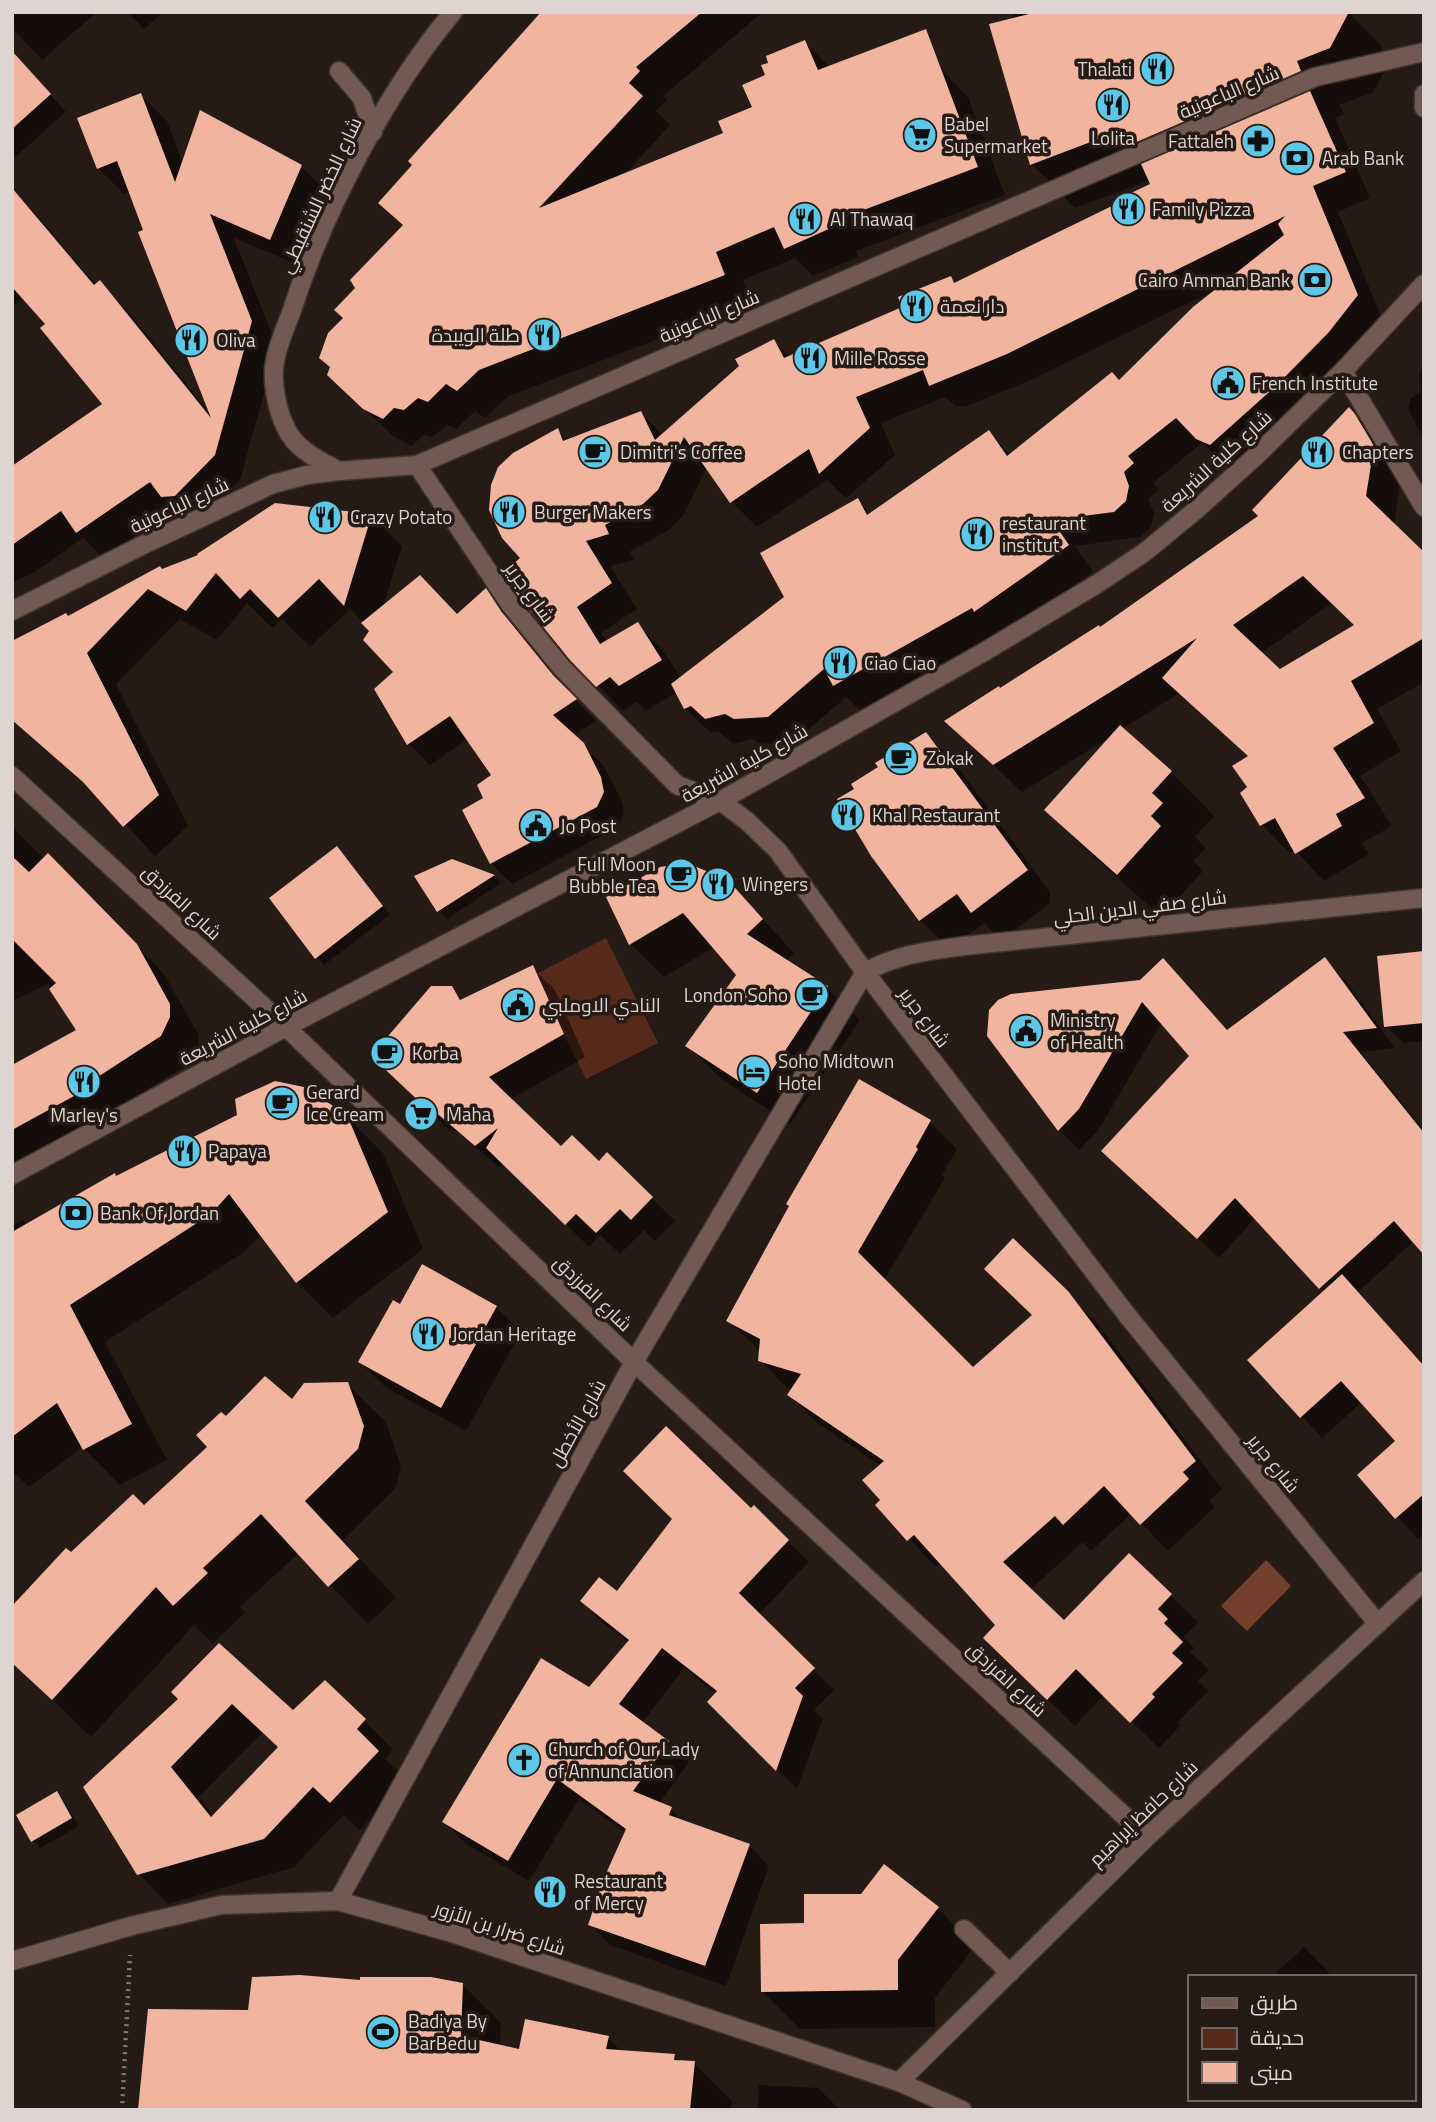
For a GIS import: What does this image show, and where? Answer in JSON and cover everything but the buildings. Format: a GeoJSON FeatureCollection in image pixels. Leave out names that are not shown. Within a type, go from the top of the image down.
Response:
{"type":"FeatureCollection","features":[{"type":"Feature","properties":{"kind":"street","name":"شارع الخضر الشنقيطي"},"geometry":{"type":"LineString","coordinates":[[339,471],[302,450],[285,428],[274,383],[275,362],[306,268],[373,132],[389,102],[453,12]]}},
{"type":"Feature","properties":{"kind":"street","name":"شارع الباعونية"},"geometry":{"type":"LineString","coordinates":[[12,611],[273,484],[307,475],[417,465],[1315,77],[1424,52]]}},
{"type":"Feature","properties":{"kind":"street"},"geometry":{"type":"LineString","coordinates":[[339,71],[362,98],[373,132]]}},
{"type":"Feature","properties":{"kind":"street"},"geometry":{"type":"LineString","coordinates":[[1424,93],[1424,108]]}},
{"type":"Feature","properties":{"kind":"street","name":"شارع كلية الشريعة"},"geometry":{"type":"LineString","coordinates":[[12,1175],[286,1027],[720,801],[984,652],[1097,584],[1145,552],[1217,492],[1343,371],[1424,284]]}},
{"type":"Feature","properties":{"kind":"street"},"geometry":{"type":"LineString","coordinates":[[1343,371],[1424,507]]}},
{"type":"Feature","properties":{"kind":"street","name":"شارع جرير"},"geometry":{"type":"LineString","coordinates":[[417,465],[510,604],[562,668],[677,785],[720,801],[747,821],[778,851],[865,972],[1127,1315],[1378,1624]]}},
{"type":"Feature","properties":{"kind":"street","name":"شارع الفرزدق"},"geometry":{"type":"LineString","coordinates":[[12,776],[286,1027],[634,1362],[1147,1837]]}},
{"type":"Feature","properties":{"kind":"street","name":"شارع صفي الدين الحلي"},"geometry":{"type":"LineString","coordinates":[[865,972],[887,960],[952,948],[1424,898]]}},
{"type":"Feature","properties":{"kind":"street","name":"شارع الأخطل"},"geometry":{"type":"LineString","coordinates":[[338,1901],[634,1362],[865,972]]}},
{"type":"Feature","properties":{"kind":"street","name":"شارع حافظ إبراهيم"},"geometry":{"type":"LineString","coordinates":[[899,2082],[1147,1837],[1424,1581]]}},
{"type":"Feature","properties":{"kind":"street","name":"شارع ضرار بن الأزور"},"geometry":{"type":"LineString","coordinates":[[12,1961],[131,1926],[221,1905],[338,1901],[452,1933],[899,2082],[962,2110]]}},
{"type":"Feature","properties":{"kind":"street"},"geometry":{"type":"LineString","coordinates":[[964,1929],[1010,1973]]}},
{"type":"Feature","properties":{"kind":"path"},"geometry":{"type":"LineString","coordinates":[[122,2110],[131,1926]]}},
{"type":"Feature","properties":{"kind":"green space"},"geometry":{"type":"Polygon","coordinates":[[[606,938],[658,1043],[586,1079],[534,975],[606,938]]]}},
{"type":"Feature","properties":{"kind":"shaded area"},"geometry":{"type":"Polygon","coordinates":[[[1266,1560],[1291,1586],[1247,1631],[1221,1606],[1266,1560]]]}},
{"type":"Feature","properties":{"kind":"place","name":"Thalati"},"geometry":{"type":"Point","coordinates":[1157,69]}},
{"type":"Feature","properties":{"kind":"place","name":"Lolita"},"geometry":{"type":"Point","coordinates":[1113,105]}},
{"type":"Feature","properties":{"kind":"place","name":"Babel Supermarket"},"geometry":{"type":"Point","coordinates":[920,135]}},
{"type":"Feature","properties":{"kind":"place","name":"Fattaleh"},"geometry":{"type":"Point","coordinates":[1258,141]}},
{"type":"Feature","properties":{"kind":"place","name":"Arab Bank"},"geometry":{"type":"Point","coordinates":[1297,158]}},
{"type":"Feature","properties":{"kind":"place","name":"Family Pizza"},"geometry":{"type":"Point","coordinates":[1128,209]}},
{"type":"Feature","properties":{"kind":"place","name":"Al Thawaq"},"geometry":{"type":"Point","coordinates":[805,219]}},
{"type":"Feature","properties":{"kind":"place","name":"Cairo Amman Bank"},"geometry":{"type":"Point","coordinates":[1315,280]}},
{"type":"Feature","properties":{"kind":"place","name":"دار نعمة"},"geometry":{"type":"Point","coordinates":[916,306]}},
{"type":"Feature","properties":{"kind":"place","name":"طلة الويبدة"},"geometry":{"type":"Point","coordinates":[544,335]}},
{"type":"Feature","properties":{"kind":"place","name":"Oliva"},"geometry":{"type":"Point","coordinates":[191,340]}},
{"type":"Feature","properties":{"kind":"place","name":"Mille Rosse"},"geometry":{"type":"Point","coordinates":[810,358]}},
{"type":"Feature","properties":{"kind":"place","name":"French Institute"},"geometry":{"type":"Point","coordinates":[1228,383]}},
{"type":"Feature","properties":{"kind":"place","name":"Dimitri's Coffee"},"geometry":{"type":"Point","coordinates":[595,452]}},
{"type":"Feature","properties":{"kind":"place","name":"Chapters"},"geometry":{"type":"Point","coordinates":[1317,452]}},
{"type":"Feature","properties":{"kind":"place","name":"Burger Makers"},"geometry":{"type":"Point","coordinates":[509,512]}},
{"type":"Feature","properties":{"kind":"place","name":"Crazy Potato"},"geometry":{"type":"Point","coordinates":[325,517]}},
{"type":"Feature","properties":{"kind":"place","name":"restaurant institut"},"geometry":{"type":"Point","coordinates":[977,534]}},
{"type":"Feature","properties":{"kind":"place","name":"Ciao Ciao"},"geometry":{"type":"Point","coordinates":[840,663]}},
{"type":"Feature","properties":{"kind":"place","name":"Zokak"},"geometry":{"type":"Point","coordinates":[901,758]}},
{"type":"Feature","properties":{"kind":"place","name":"Khal Restaurant"},"geometry":{"type":"Point","coordinates":[847,815]}},
{"type":"Feature","properties":{"kind":"place","name":"Jo Post"},"geometry":{"type":"Point","coordinates":[536,826]}},
{"type":"Feature","properties":{"kind":"place","name":"Full Moon Bubble Tea"},"geometry":{"type":"Point","coordinates":[681,875]}},
{"type":"Feature","properties":{"kind":"place","name":"Wingers"},"geometry":{"type":"Point","coordinates":[718,884]}},
{"type":"Feature","properties":{"kind":"place","name":"London Soho"},"geometry":{"type":"Point","coordinates":[812,995]}},
{"type":"Feature","properties":{"kind":"place","name":"النادي الاوملبي"},"geometry":{"type":"Point","coordinates":[518,1005]}},
{"type":"Feature","properties":{"kind":"place","name":"Ministry of Health"},"geometry":{"type":"Point","coordinates":[1026,1031]}},
{"type":"Feature","properties":{"kind":"place","name":"Korba"},"geometry":{"type":"Point","coordinates":[387,1053]}},
{"type":"Feature","properties":{"kind":"place","name":"Soho Midtown Hotel"},"geometry":{"type":"Point","coordinates":[754,1072]}},
{"type":"Feature","properties":{"kind":"place","name":"Marley's"},"geometry":{"type":"Point","coordinates":[84,1082]}},
{"type":"Feature","properties":{"kind":"place","name":"Gerard Ice Cream"},"geometry":{"type":"Point","coordinates":[282,1103]}},
{"type":"Feature","properties":{"kind":"place","name":"Maha"},"geometry":{"type":"Point","coordinates":[421,1114]}},
{"type":"Feature","properties":{"kind":"place","name":"Papaya"},"geometry":{"type":"Point","coordinates":[184,1151]}},
{"type":"Feature","properties":{"kind":"place","name":"Bank Of Jordan"},"geometry":{"type":"Point","coordinates":[76,1213]}},
{"type":"Feature","properties":{"kind":"place","name":"Jordan Heritage"},"geometry":{"type":"Point","coordinates":[428,1334]}},
{"type":"Feature","properties":{"kind":"place","name":"Church of Our Lady of Annunciation"},"geometry":{"type":"Point","coordinates":[524,1760]}},
{"type":"Feature","properties":{"kind":"place","name":"Restaurant of Mercy"},"geometry":{"type":"Point","coordinates":[550,1892]}},
{"type":"Feature","properties":{"kind":"place","name":"Badiya By BarBedu"},"geometry":{"type":"Point","coordinates":[383,2032]}}]}
